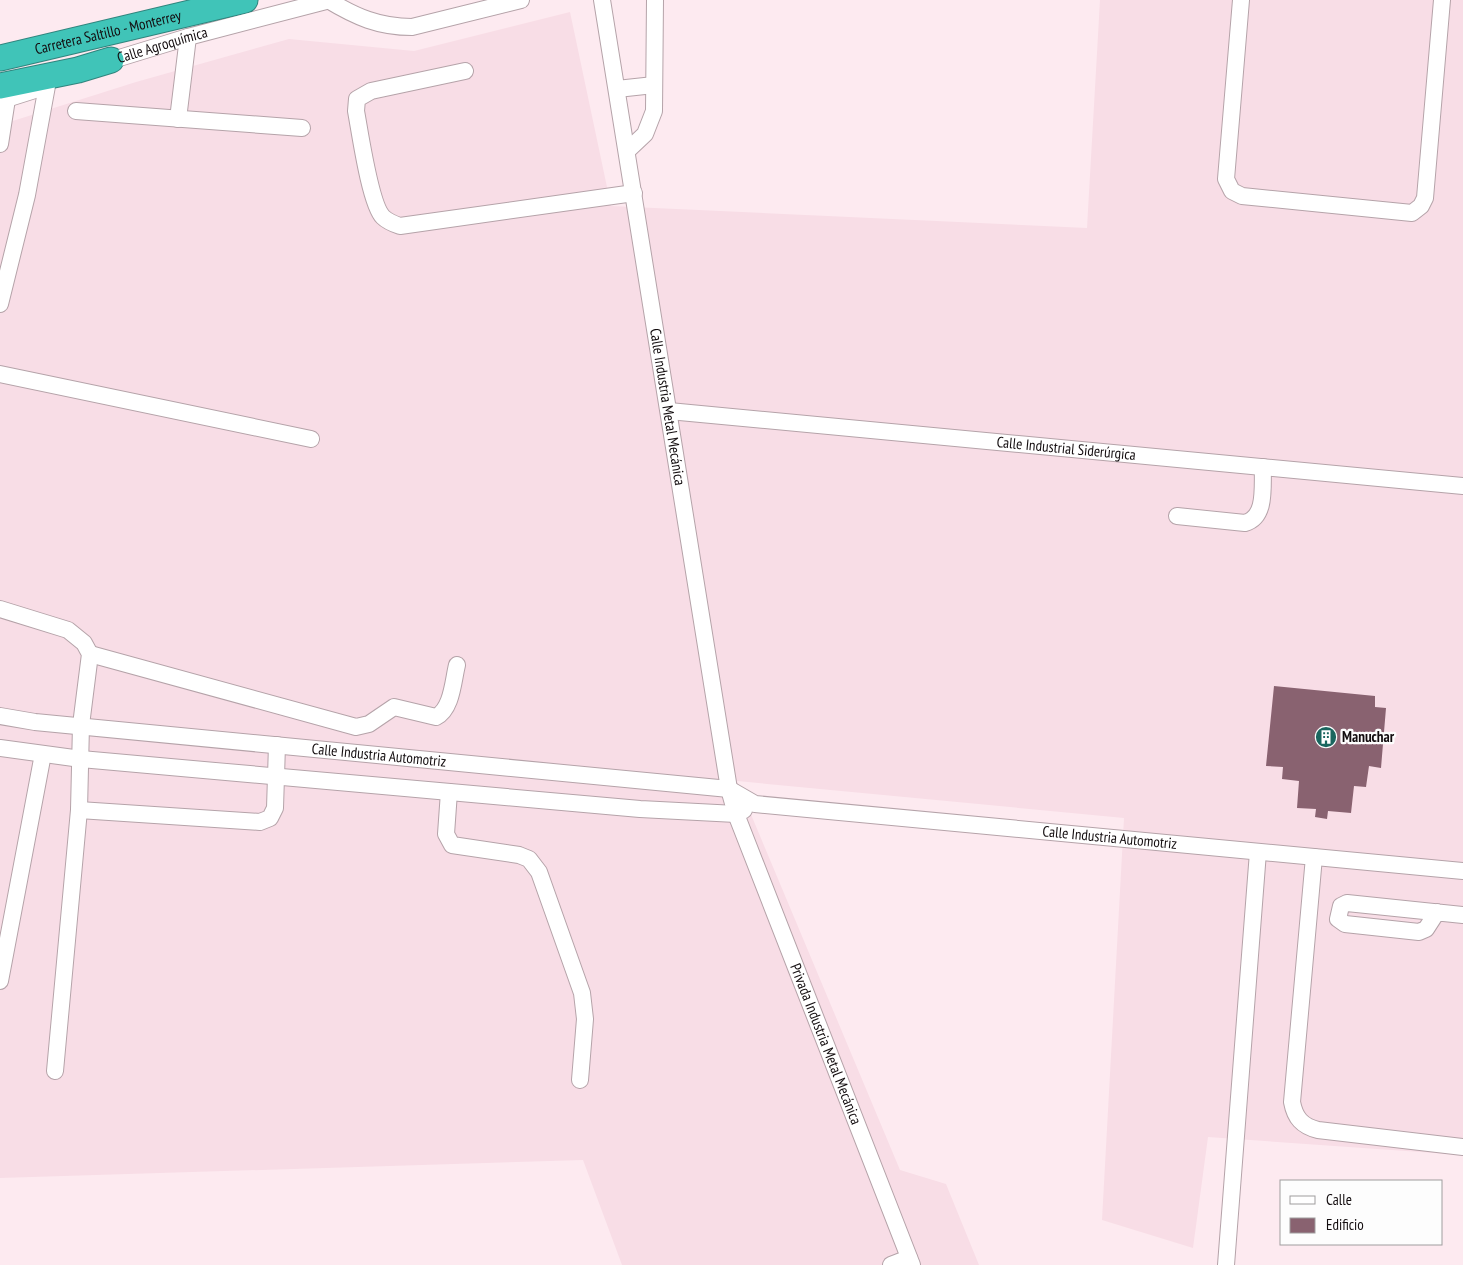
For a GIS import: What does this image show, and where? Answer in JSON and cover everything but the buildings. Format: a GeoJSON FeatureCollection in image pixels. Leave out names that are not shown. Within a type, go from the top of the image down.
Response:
{"type":"FeatureCollection","features":[{"type":"Feature","properties":{"kind":"highway","name":"Carretera Saltillo - Monterrey"},"geometry":{"type":"LineString","coordinates":[[0,58],[245,0]]}},
{"type":"Feature","properties":{"kind":"highway"},"geometry":{"type":"LineString","coordinates":[[2,95],[111,60]]}},
{"type":"Feature","properties":{"kind":"street"},"geometry":{"type":"LineString","coordinates":[[329,0],[374,24],[412,27],[521,0]]}},
{"type":"Feature","properties":{"kind":"street","name":"Calle Agroquímica"},"geometry":{"type":"LineString","coordinates":[[2,95],[47,86],[111,60],[188,37],[329,0]]}},
{"type":"Feature","properties":{"kind":"street","name":"Calle Industria Metal Mecánica"},"geometry":{"type":"LineString","coordinates":[[602,0],[729,789],[736,814]]}},
{"type":"Feature","properties":{"kind":"street"},"geometry":{"type":"LineString","coordinates":[[627,152],[640,141],[650,124],[654,111],[655,0]]}},
{"type":"Feature","properties":{"kind":"street"},"geometry":{"type":"LineString","coordinates":[[1241,0],[1226,179],[1232,191],[1242,196],[1412,213],[1421,206],[1425,198],[1442,0]]}},
{"type":"Feature","properties":{"kind":"street"},"geometry":{"type":"LineString","coordinates":[[178,119],[188,37]]}},
{"type":"Feature","properties":{"kind":"street"},"geometry":{"type":"LineString","coordinates":[[465,71],[371,91],[357,99],[356,111],[375,200],[382,217],[400,226],[634,193]]}},
{"type":"Feature","properties":{"kind":"street"},"geometry":{"type":"LineString","coordinates":[[617,89],[654,84]]}},
{"type":"Feature","properties":{"kind":"street"},"geometry":{"type":"LineString","coordinates":[[0,304],[4,272],[27,195],[47,86]]}},
{"type":"Feature","properties":{"kind":"street"},"geometry":{"type":"LineString","coordinates":[[0,144],[2,95]]}},
{"type":"Feature","properties":{"kind":"street"},"geometry":{"type":"LineString","coordinates":[[76,111],[302,128]]}},
{"type":"Feature","properties":{"kind":"street"},"geometry":{"type":"LineString","coordinates":[[0,374],[310,439]]}},
{"type":"Feature","properties":{"kind":"street","name":"Calle Industrial Siderúrgica"},"geometry":{"type":"LineString","coordinates":[[669,412],[1463,486]]}},
{"type":"Feature","properties":{"kind":"street"},"geometry":{"type":"LineString","coordinates":[[1177,516],[1245,523],[1253,521],[1259,514],[1263,467]]}},
{"type":"Feature","properties":{"kind":"street"},"geometry":{"type":"LineString","coordinates":[[0,610],[68,630],[84,643],[90,654],[81,725],[79,810],[55,1071]]}},
{"type":"Feature","properties":{"kind":"street"},"geometry":{"type":"LineString","coordinates":[[90,654],[356,727],[369,724],[394,707],[436,717],[441,714],[448,702],[457,665]]}},
{"type":"Feature","properties":{"kind":"street","name":"Calle Industria Automotriz"},"geometry":{"type":"LineString","coordinates":[[0,716],[35,722],[729,789],[755,804],[1463,871]]}},
{"type":"Feature","properties":{"kind":"street"},"geometry":{"type":"LineString","coordinates":[[79,810],[260,822],[270,818],[276,808],[276,745]]}},
{"type":"Feature","properties":{"kind":"street","name":"Calle Industria Automotriz"},"geometry":{"type":"LineString","coordinates":[[0,748],[81,759],[640,809],[736,814]]}},
{"type":"Feature","properties":{"kind":"street"},"geometry":{"type":"LineString","coordinates":[[0,981],[43,754]]}},
{"type":"Feature","properties":{"kind":"street"},"geometry":{"type":"LineString","coordinates":[[449,792],[446,834],[452,845],[519,855],[529,859],[539,872],[583,998],[585,1019],[580,1080]]}},
{"type":"Feature","properties":{"kind":"street"},"geometry":{"type":"LineString","coordinates":[[736,814],[755,804]]}},
{"type":"Feature","properties":{"kind":"street","name":"Privada Industria Metal Mecánica"},"geometry":{"type":"LineString","coordinates":[[736,814],[910,1262],[891,1265]]}},
{"type":"Feature","properties":{"kind":"street"},"geometry":{"type":"LineString","coordinates":[[1226,1265],[1258,852]]}},
{"type":"Feature","properties":{"kind":"street"},"geometry":{"type":"LineString","coordinates":[[1314,857],[1292,1102],[1296,1117],[1309,1128],[1318,1130],[1463,1147]]}},
{"type":"Feature","properties":{"kind":"street"},"geometry":{"type":"LineString","coordinates":[[1437,912],[1426,929],[1419,932],[1345,924],[1338,919],[1341,906],[1347,903],[1463,914]]}},
{"type":"Feature","properties":{"kind":"shaded area"},"geometry":{"type":"Polygon","coordinates":[[[1100,0],[1463,0],[1463,1155],[1208,1137],[1193,1248],[1102,1220],[1124,818],[737,781],[900,1170],[946,1184],[979,1265],[622,1265],[583,1160],[0,1178],[0,125],[136,82],[289,39],[414,51],[570,12],[611,206],[1087,228],[1100,0]]]}},
{"type":"Feature","properties":{"kind":"place","name":"Manuchar"},"geometry":{"type":"Point","coordinates":[1326,737]}}]}
